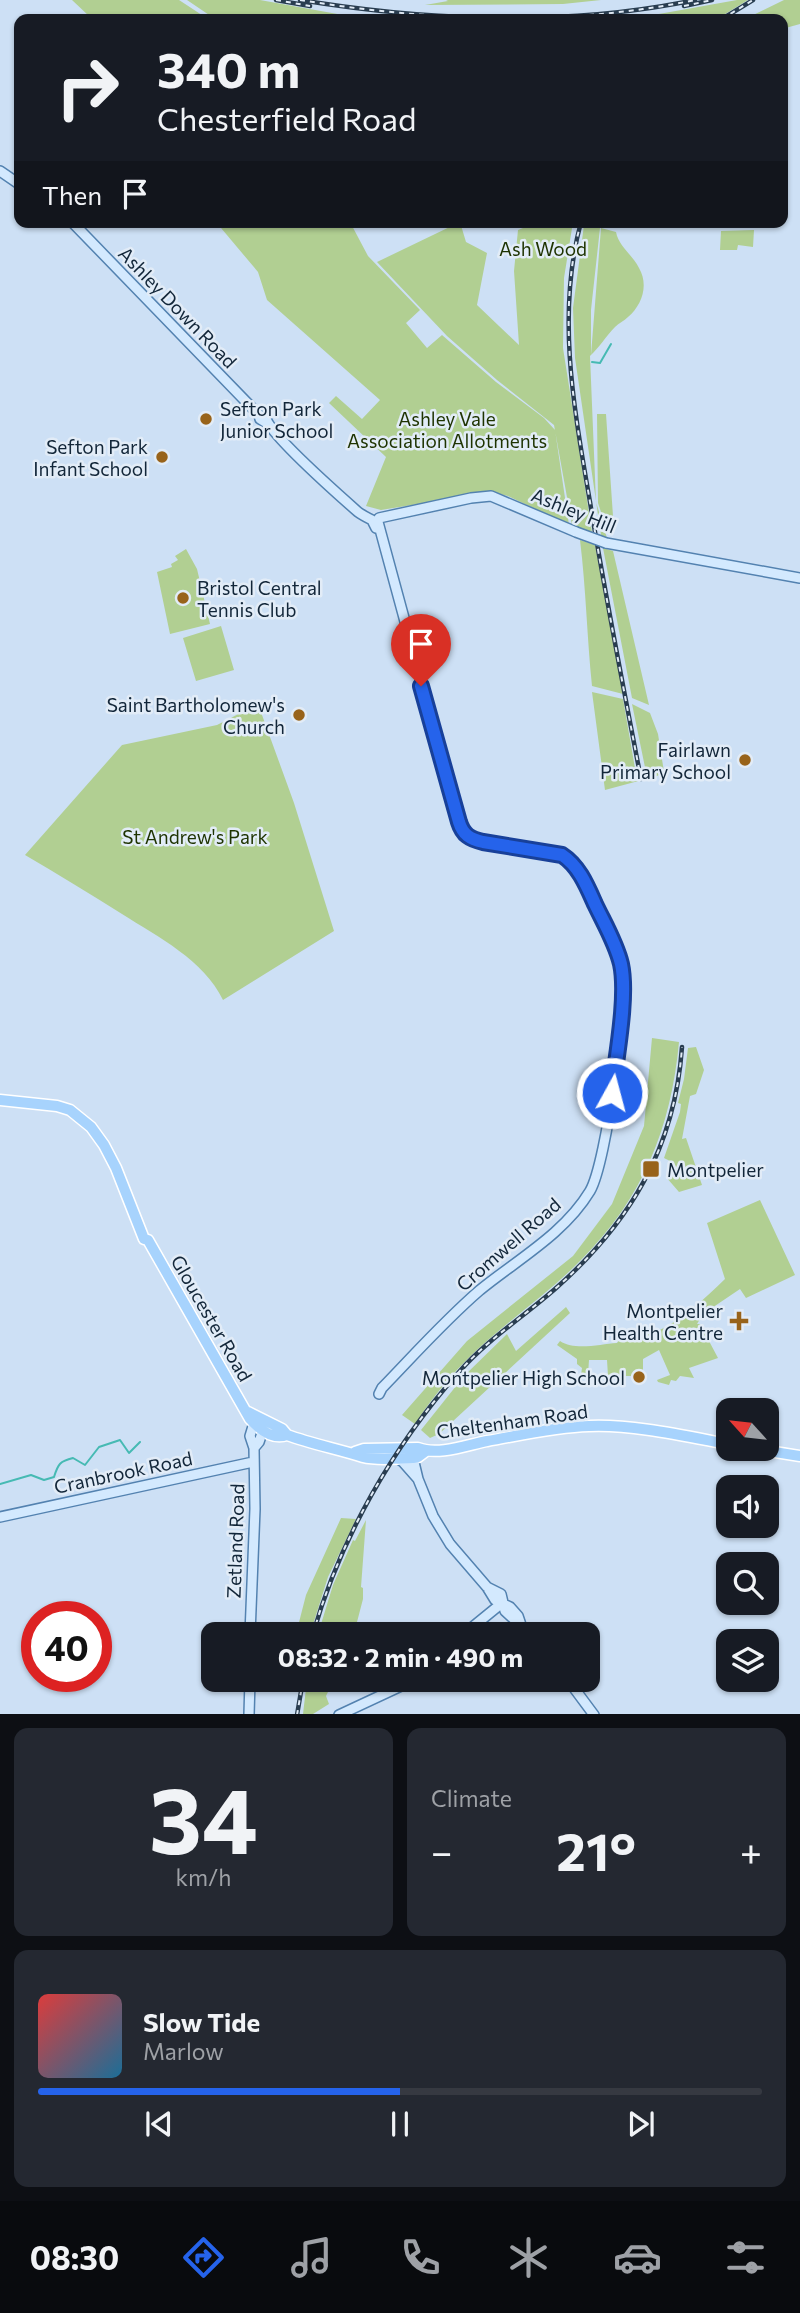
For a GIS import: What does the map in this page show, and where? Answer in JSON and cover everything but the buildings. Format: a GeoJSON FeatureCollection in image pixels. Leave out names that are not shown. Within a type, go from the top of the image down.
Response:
{"type":"FeatureCollection","features":[{"type":"Feature","properties":{"kind":"main road","name":"Gloucester Road"},"geometry":{"type":"LineString","coordinates":[[0,1100],[57,1106],[70,1110],[90,1127],[110,1156],[135,1215],[138,1229],[144,1239],[148,1240],[248,1412],[260,1423]]}},
{"type":"Feature","properties":{"kind":"main road","name":"Cheltenham Road"},"geometry":{"type":"LineString","coordinates":[[260,1423],[282,1429],[288,1436],[326,1448],[355,1452],[364,1449],[413,1458],[426,1451],[550,1430],[591,1426],[629,1428],[716,1442]]}},
{"type":"Feature","properties":{"kind":"main road","name":"Cheltenham Road"},"geometry":{"type":"LineString","coordinates":[[395,1454],[418,1448],[426,1451]]}},
{"type":"Feature","properties":{"kind":"main road"},"geometry":{"type":"LineString","coordinates":[[779,1453],[800,1456]]}},
{"type":"Feature","properties":{"kind":"street","name":"Ashley Down Road"},"geometry":{"type":"LineString","coordinates":[[78,228],[342,499],[376,519]]}},
{"type":"Feature","properties":{"kind":"street","name":"Ashley Hill"},"geometry":{"type":"LineString","coordinates":[[376,519],[491,496],[606,543],[800,578]]}},
{"type":"Feature","properties":{"kind":"street","name":"Cromwell Road"},"geometry":{"type":"LineString","coordinates":[[376,519],[376,529],[459,822],[468,837],[483,842],[561,854],[566,858],[583,877],[616,949],[623,982],[602,1156],[591,1190],[563,1225],[454,1314],[379,1394]]}},
{"type":"Feature","properties":{"kind":"street","name":"Zetland Road"},"geometry":{"type":"LineString","coordinates":[[250,1622],[255,1509],[254,1448],[250,1441],[260,1423]]}},
{"type":"Feature","properties":{"kind":"street"},"geometry":{"type":"LineString","coordinates":[[395,1454],[418,1479]]}},
{"type":"Feature","properties":{"kind":"street"},"geometry":{"type":"LineString","coordinates":[[413,1458],[418,1479],[433,1516],[450,1544],[487,1587],[501,1594],[505,1611],[518,1622]]}},
{"type":"Feature","properties":{"kind":"street","name":"Cranbrook Road"},"geometry":{"type":"LineString","coordinates":[[0,1517],[253,1462]]}},
{"type":"Feature","properties":{"kind":"street"},"geometry":{"type":"LineString","coordinates":[[478,1622],[502,1602]]}},
{"type":"Feature","properties":{"kind":"street"},"geometry":{"type":"LineString","coordinates":[[249,1714],[250,1692]]}},
{"type":"Feature","properties":{"kind":"street"},"geometry":{"type":"LineString","coordinates":[[339,1714],[388,1692]]}},
{"type":"Feature","properties":{"kind":"street"},"geometry":{"type":"LineString","coordinates":[[577,1692],[594,1714]]}},
{"type":"Feature","properties":{"kind":"green space"},"geometry":{"type":"Polygon","coordinates":[[[72,0],[179,0],[200,14],[87,14],[72,0]]]}},
{"type":"Feature","properties":{"kind":"green space"},"geometry":{"type":"Polygon","coordinates":[[[187,0],[260,0],[337,14],[208,14],[187,0]]]}},
{"type":"Feature","properties":{"kind":"green space"},"geometry":{"type":"Polygon","coordinates":[[[446,0],[601,0],[563,4],[425,5],[448,1],[446,0]]]}},
{"type":"Feature","properties":{"kind":"green space"},"geometry":{"type":"Polygon","coordinates":[[[737,0],[748,0],[725,14],[659,14],[737,0]]]}},
{"type":"Feature","properties":{"kind":"green space"},"geometry":{"type":"Polygon","coordinates":[[[784,0],[800,0],[800,24],[788,27],[788,14],[755,14],[784,0]]]}},
{"type":"Feature","properties":{"kind":"green space","name":"Ashley Vale Association Allotments"},"geometry":{"type":"Polygon","coordinates":[[[221,228],[353,228],[368,256],[420,310],[406,323],[427,348],[442,335],[496,382],[544,418],[555,430],[569,525],[508,496],[492,492],[381,510],[366,506],[386,457],[329,403],[336,396],[362,419],[380,400],[267,300],[258,272],[221,228]]]}},
{"type":"Feature","properties":{"kind":"green space","name":"Ash Wood"},"geometry":{"type":"Polygon","coordinates":[[[448,228],[462,228],[466,242],[487,253],[477,305],[519,345],[514,271],[518,230],[572,228],[564,278],[563,348],[592,532],[572,525],[554,425],[447,336],[377,262],[448,228]]]}},
{"type":"Feature","properties":{"kind":"green space"},"geometry":{"type":"Polygon","coordinates":[[[584,228],[600,228],[591,310],[590,356],[596,501],[575,358],[573,308],[584,228]]]}},
{"type":"Feature","properties":{"kind":"green space"},"geometry":{"type":"Polygon","coordinates":[[[601,228],[616,232],[642,274],[644,288],[637,307],[591,355],[601,228]]]}},
{"type":"Feature","properties":{"kind":"green space"},"geometry":{"type":"Polygon","coordinates":[[[754,230],[753,247],[738,245],[737,250],[720,250],[721,231],[754,230]]]}},
{"type":"Feature","properties":{"kind":"green space"},"geometry":{"type":"Polygon","coordinates":[[[597,414],[606,414],[613,516],[602,515],[598,503],[597,414]]]}},
{"type":"Feature","properties":{"kind":"green space"},"geometry":{"type":"Polygon","coordinates":[[[596,503],[607,538],[601,535],[596,503]]]}},
{"type":"Feature","properties":{"kind":"green space"},"geometry":{"type":"Polygon","coordinates":[[[580,540],[595,545],[623,694],[592,686],[580,540]]]}},
{"type":"Feature","properties":{"kind":"green space"},"geometry":{"type":"Polygon","coordinates":[[[603,548],[613,551],[649,705],[632,698],[603,548]]]}},
{"type":"Feature","properties":{"kind":"green space","name":"Bristol Central Tennis Club"},"geometry":{"type":"Polygon","coordinates":[[[186,549],[197,569],[210,624],[170,634],[157,572],[172,567],[171,564],[178,560],[175,556],[186,549]]]}},
{"type":"Feature","properties":{"kind":"green space"},"geometry":{"type":"Polygon","coordinates":[[[221,626],[234,670],[196,681],[183,638],[221,626]]]}},
{"type":"Feature","properties":{"kind":"green space"},"geometry":{"type":"Polygon","coordinates":[[[592,692],[623,699],[637,780],[647,777],[632,704],[650,713],[658,734],[664,772],[605,790],[592,692]]]}},
{"type":"Feature","properties":{"kind":"green space","name":"St Andrew's Park"},"geometry":{"type":"Polygon","coordinates":[[[258,704],[294,803],[334,931],[223,1000],[204,973],[179,951],[25,855],[122,745],[217,725],[258,704]]]}},
{"type":"Feature","properties":{"kind":"green space"},"geometry":{"type":"Polygon","coordinates":[[[652,1038],[679,1042],[669,1104],[661,1132],[637,1186],[603,1236],[581,1260],[468,1359],[440,1390],[415,1424],[402,1415],[467,1341],[573,1256],[612,1204],[644,1126],[652,1038]]]}},
{"type":"Feature","properties":{"kind":"green space"},"geometry":{"type":"Polygon","coordinates":[[[696,1047],[704,1070],[696,1094],[690,1096],[682,1139],[686,1138],[702,1185],[679,1192],[666,1177],[670,1161],[664,1158],[680,1112],[681,1104],[678,1103],[688,1048],[696,1047]]]}},
{"type":"Feature","properties":{"kind":"green space"},"geometry":{"type":"Polygon","coordinates":[[[760,1200],[795,1275],[746,1298],[740,1289],[703,1314],[697,1324],[700,1324],[718,1358],[689,1368],[694,1378],[680,1376],[676,1381],[671,1380],[669,1385],[657,1380],[670,1375],[659,1350],[643,1359],[643,1373],[639,1376],[608,1376],[607,1360],[589,1360],[588,1375],[581,1375],[582,1368],[577,1364],[577,1359],[557,1345],[560,1341],[573,1346],[617,1343],[624,1333],[636,1336],[650,1334],[678,1319],[725,1279],[707,1223],[760,1200]]]}},
{"type":"Feature","properties":{"kind":"green space"},"geometry":{"type":"Polygon","coordinates":[[[566,1307],[570,1313],[439,1434],[430,1438],[421,1430],[464,1376],[507,1334],[516,1351],[566,1307]]]}},
{"type":"Feature","properties":{"kind":"green space"},"geometry":{"type":"Polygon","coordinates":[[[341,1518],[356,1519],[328,1577],[314,1622],[299,1622],[306,1595],[341,1518]]]}},
{"type":"Feature","properties":{"kind":"green space"},"geometry":{"type":"Polygon","coordinates":[[[366,1520],[361,1587],[363,1599],[357,1622],[322,1622],[333,1585],[353,1540],[355,1541],[366,1520]]]}},
{"type":"Feature","properties":{"kind":"green space"},"geometry":{"type":"Polygon","coordinates":[[[306,1692],[328,1692],[326,1696],[329,1704],[313,1714],[303,1714],[306,1692]]]}},
{"type":"Feature","properties":{"kind":"waterway"},"geometry":{"type":"LineString","coordinates":[[592,362],[600,363],[611,344]]}},
{"type":"Feature","properties":{"kind":"waterway"},"geometry":{"type":"LineString","coordinates":[[0,1484],[31,1475],[44,1480],[54,1477],[58,1466],[65,1460],[73,1458],[85,1465],[99,1447],[120,1440],[129,1453],[140,1442]]}},
{"type":"Feature","properties":{"kind":"railway"},"geometry":{"type":"LineString","coordinates":[[276,0],[310,6]]}},
{"type":"Feature","properties":{"kind":"railway"},"geometry":{"type":"LineString","coordinates":[[300,0],[414,14]]}},
{"type":"Feature","properties":{"kind":"railway"},"geometry":{"type":"LineString","coordinates":[[597,14],[695,0]]}},
{"type":"Feature","properties":{"kind":"railway"},"geometry":{"type":"LineString","coordinates":[[684,6],[712,0]]}},
{"type":"Feature","properties":{"kind":"railway"},"geometry":{"type":"LineString","coordinates":[[730,14],[753,0]]}},
{"type":"Feature","properties":{"kind":"railway"},"geometry":{"type":"LineString","coordinates":[[580,228],[570,291],[570,362],[584,467],[641,779]]}},
{"type":"Feature","properties":{"kind":"railway"},"geometry":{"type":"LineString","coordinates":[[317,1622],[338,1563],[354,1529],[371,1495],[412,1431],[470,1360],[582,1264],[606,1238],[626,1210],[659,1151],[678,1084],[682,1047]]}},
{"type":"Feature","properties":{"kind":"railway"},"geometry":{"type":"LineString","coordinates":[[297,1714],[301,1692]]}},
{"type":"Feature","properties":{"kind":"place","name":"Sefton Park Junior School"},"geometry":{"type":"Point","coordinates":[206,419]}},
{"type":"Feature","properties":{"kind":"place","name":"Sefton Park Infant School"},"geometry":{"type":"Point","coordinates":[162,457]}},
{"type":"Feature","properties":{"kind":"place","name":"Bristol Central Tennis Club"},"geometry":{"type":"Point","coordinates":[183,598]}},
{"type":"Feature","properties":{"kind":"place","name":"Saint Bartholomew's Church"},"geometry":{"type":"Point","coordinates":[299,715]}},
{"type":"Feature","properties":{"kind":"place","name":"Fairlawn Primary School"},"geometry":{"type":"Point","coordinates":[745,760]}},
{"type":"Feature","properties":{"kind":"place","name":"Montpelier"},"geometry":{"type":"Point","coordinates":[651,1169]}},
{"type":"Feature","properties":{"kind":"place","name":"Montpelier Health Centre"},"geometry":{"type":"Point","coordinates":[739,1321]}},
{"type":"Feature","properties":{"kind":"place","name":"Montpelier High School"},"geometry":{"type":"Point","coordinates":[639,1377]}},
{"type":"Feature","properties":{"kind":"route"},"geometry":{"type":"LineString","coordinates":[[421,686],[464,833],[472,840],[562,855],[583,877],[621,965],[623,982],[612,1093]]}}]}
